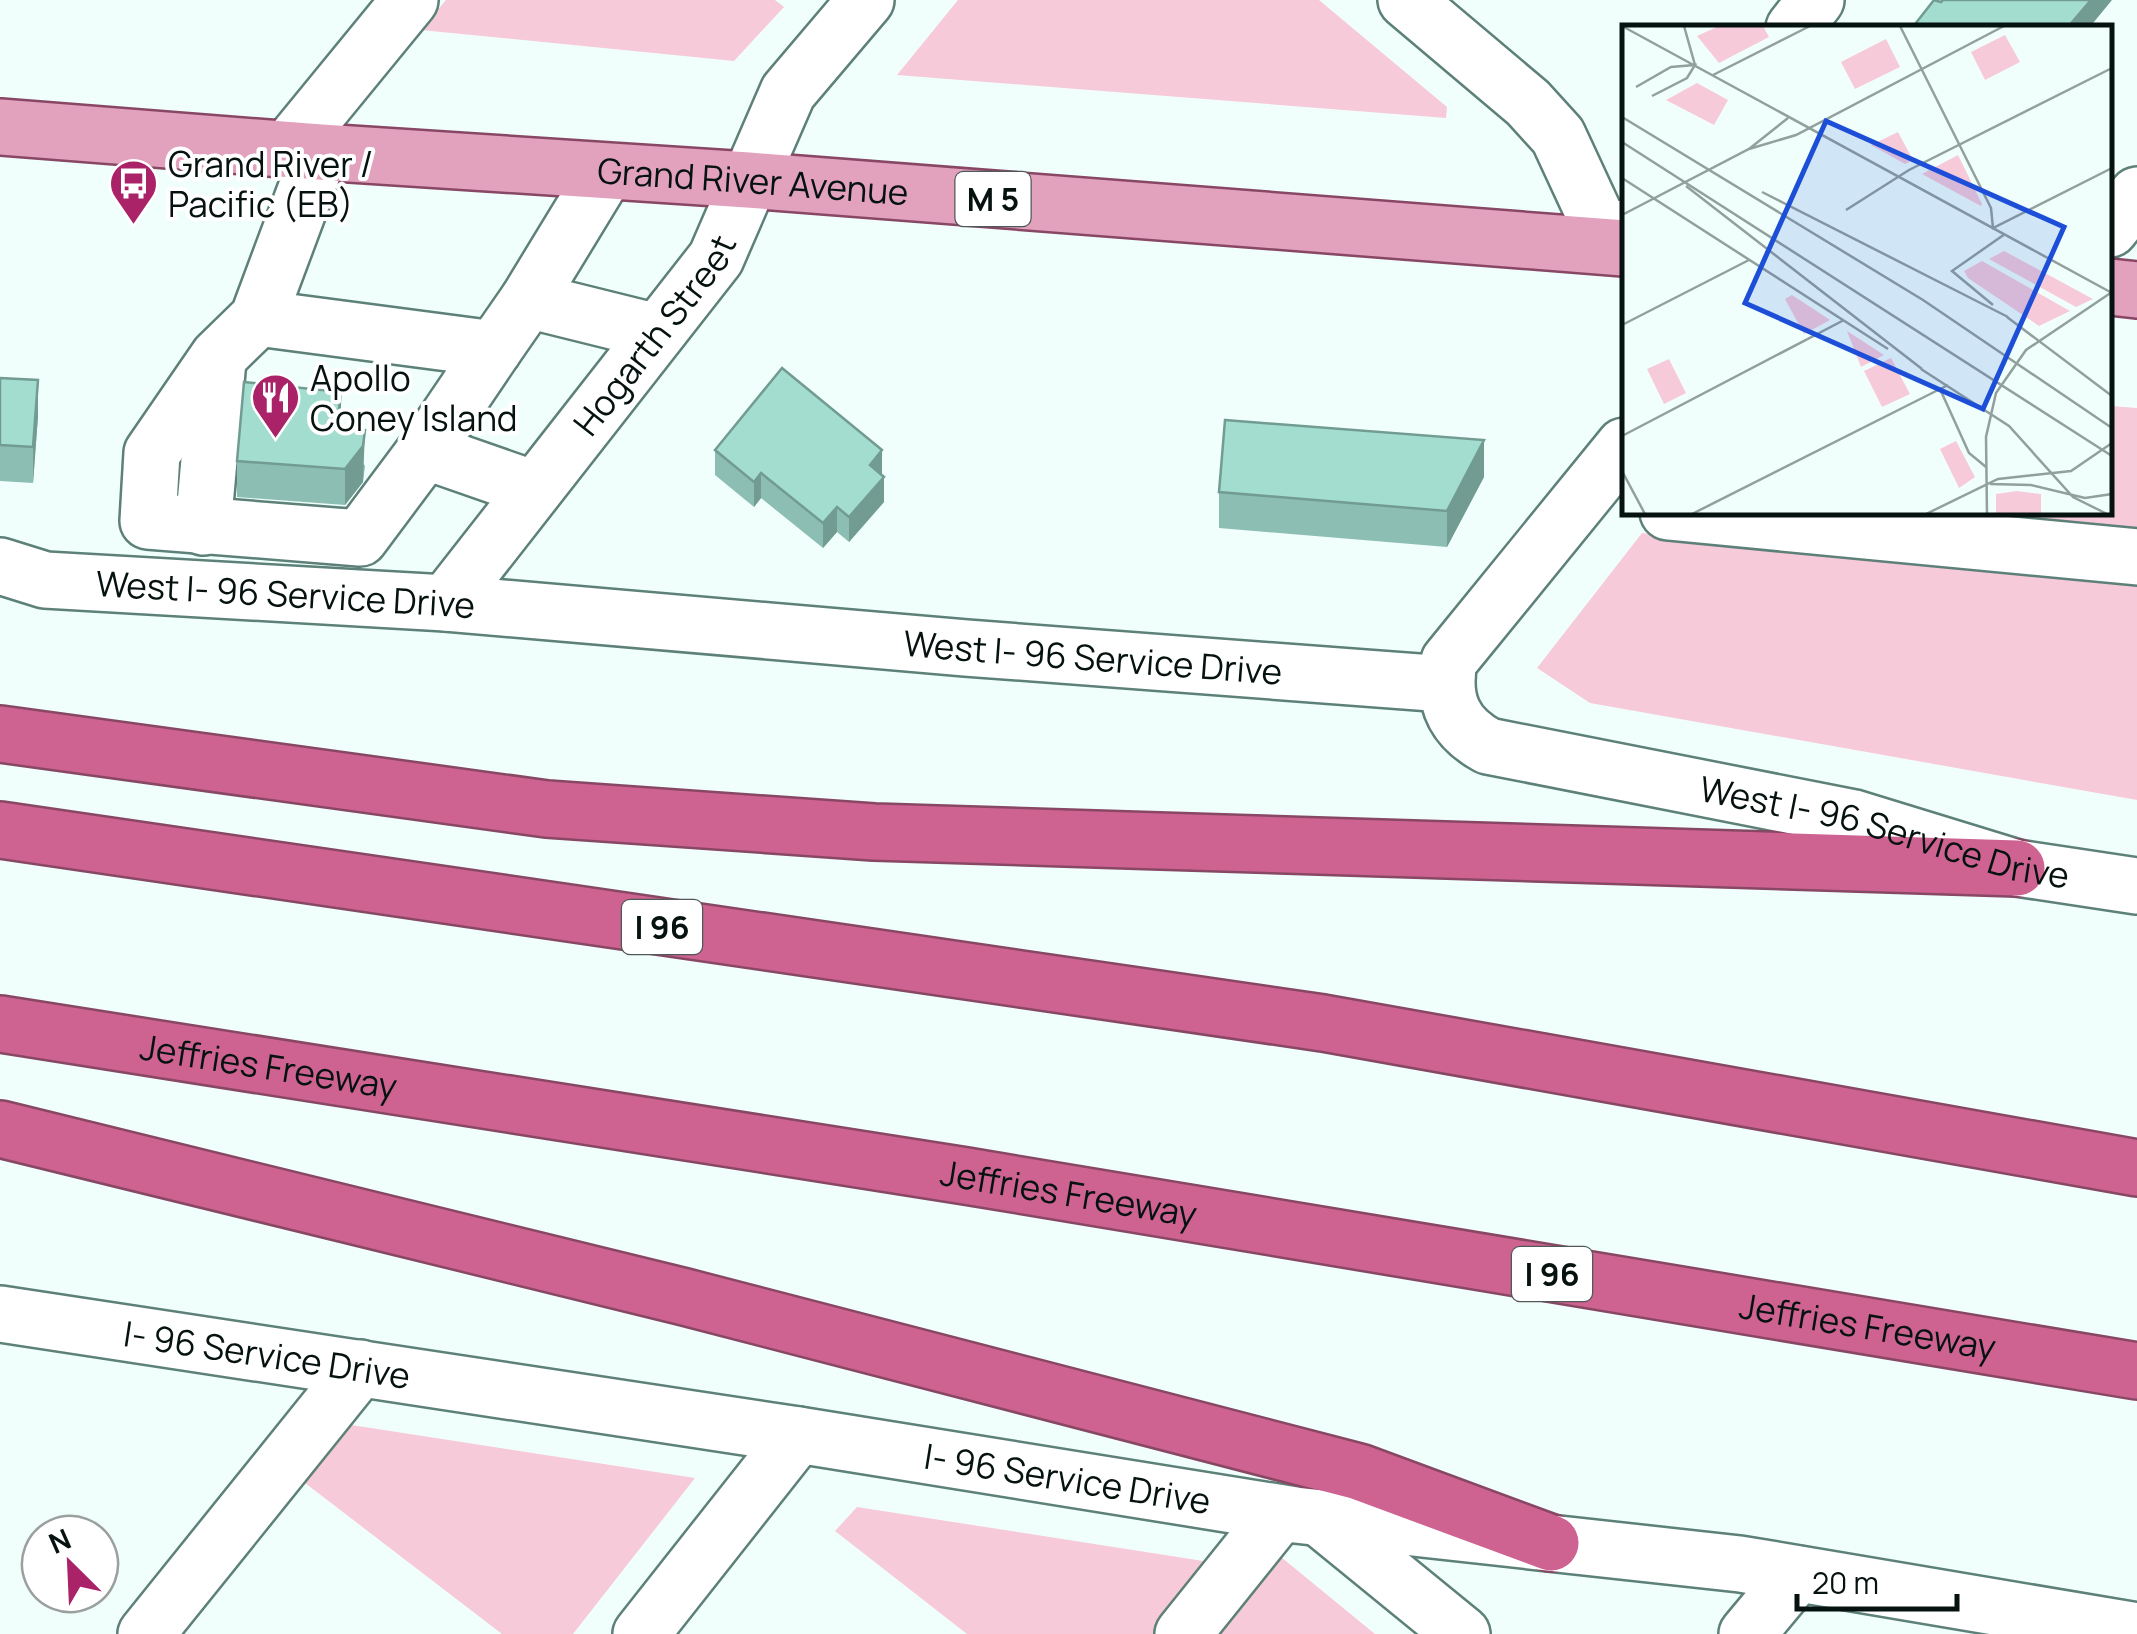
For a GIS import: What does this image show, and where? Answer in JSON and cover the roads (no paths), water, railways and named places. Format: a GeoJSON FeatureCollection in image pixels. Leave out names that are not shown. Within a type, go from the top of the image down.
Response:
{"type":"FeatureCollection","features":[{"type":"Feature","properties":{"kind":"highway"},"geometry":{"type":"LineString","coordinates":[[0,734],[547,809],[874,832],[2017,868]]}},
{"type":"Feature","properties":{"kind":"highway","name":"I 96"},"geometry":{"type":"LineString","coordinates":[[0,830],[1323,1023],[2137,1168]]}},
{"type":"Feature","properties":{"kind":"highway","name":"Jeffries Freeway"},"geometry":{"type":"LineString","coordinates":[[0,1024],[966,1176],[2137,1371]]}},
{"type":"Feature","properties":{"kind":"highway"},"geometry":{"type":"LineString","coordinates":[[0,1129],[666,1292],[1359,1472],[1551,1543]]}},
{"type":"Feature","properties":{"kind":"main road","name":"Grand River Avenue"},"geometry":{"type":"LineString","coordinates":[[0,127],[1619,241]]}},
{"type":"Feature","properties":{"kind":"main road"},"geometry":{"type":"LineString","coordinates":[[2112,287],[2137,290]]}},
{"type":"Feature","properties":{"kind":"street"},"geometry":{"type":"LineString","coordinates":[[138,585],[148,521],[152,453],[218,357],[258,318],[304,151],[410,0]]}},
{"type":"Feature","properties":{"kind":"street","name":"Hogarth Street"},"geometry":{"type":"LineString","coordinates":[[446,603],[716,258],[788,92],[866,0]]}},
{"type":"Feature","properties":{"kind":"street"},"geometry":{"type":"LineString","coordinates":[[1406,0],[1528,103],[1558,136],[1619,241]]}},
{"type":"Feature","properties":{"kind":"street"},"geometry":{"type":"LineString","coordinates":[[1796,25],[1816,0]]}},
{"type":"Feature","properties":{"kind":"street"},"geometry":{"type":"LineString","coordinates":[[148,521],[360,538],[528,300],[606,172]]}},
{"type":"Feature","properties":{"kind":"street"},"geometry":{"type":"LineString","coordinates":[[2112,226],[2137,195]]}},
{"type":"Feature","properties":{"kind":"street"},"geometry":{"type":"LineString","coordinates":[[528,300],[656,332]]}},
{"type":"Feature","properties":{"kind":"street"},"geometry":{"type":"LineString","coordinates":[[258,318],[494,349]]}},
{"type":"Feature","properties":{"kind":"street"},"geometry":{"type":"LineString","coordinates":[[203,527],[218,357]]}},
{"type":"Feature","properties":{"kind":"street"},"geometry":{"type":"LineString","coordinates":[[425,450],[534,489]]}},
{"type":"Feature","properties":{"kind":"street"},"geometry":{"type":"LineString","coordinates":[[1445,684],[1449,661],[1601,506],[1622,451]]}},
{"type":"Feature","properties":{"kind":"street"},"geometry":{"type":"LineString","coordinates":[[1700,515],[2137,556]]}},
{"type":"Feature","properties":{"kind":"street","name":"West I- 96 Service Drive"},"geometry":{"type":"LineString","coordinates":[[0,566],[45,580],[446,603],[1445,684],[1458,724],[1472,738],[1488,746],[1854,818],[2017,868],[2137,886]]}},
{"type":"Feature","properties":{"kind":"street","name":"I- 96 Service Drive"},"geometry":{"type":"LineString","coordinates":[[0,1314],[1301,1516],[1740,1564],[2137,1631]]}},
{"type":"Feature","properties":{"kind":"street"},"geometry":{"type":"LineString","coordinates":[[146,1634],[360,1368]]}},
{"type":"Feature","properties":{"kind":"street"},"geometry":{"type":"LineString","coordinates":[[641,1634],[798,1435]]}},
{"type":"Feature","properties":{"kind":"street"},"geometry":{"type":"LineString","coordinates":[[1184,1634],[1301,1516],[1462,1634]]}},
{"type":"Feature","properties":{"kind":"street"},"geometry":{"type":"LineString","coordinates":[[1750,1633],[1797,1574]]}},
{"type":"Feature","properties":{"kind":"place","name":"Grand River / Pacific (EB)"},"geometry":{"type":"Point","coordinates":[133,226]}},
{"type":"Feature","properties":{"kind":"place","name":"Apollo Coney Island"},"geometry":{"type":"Point","coordinates":[275,440]}}]}
